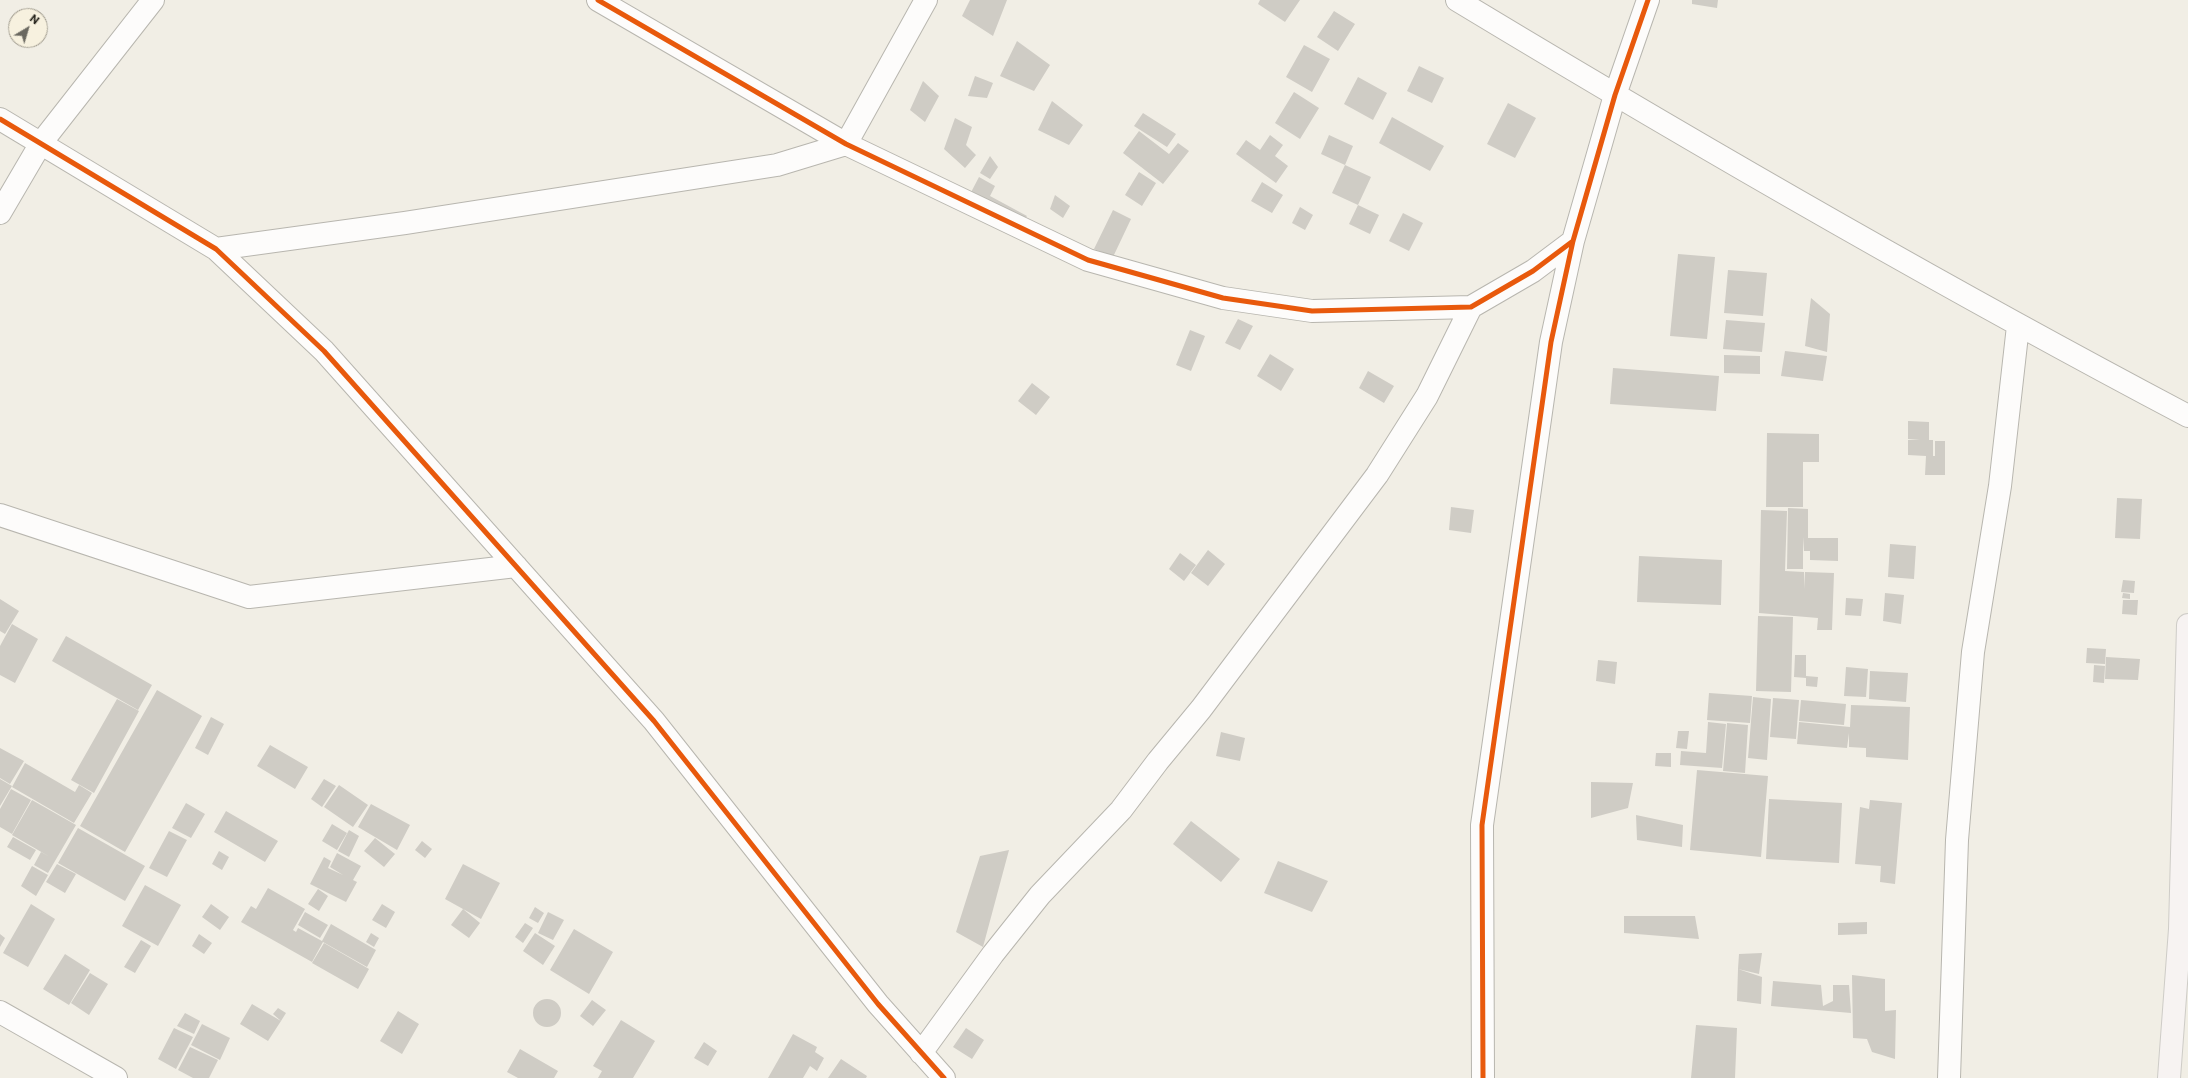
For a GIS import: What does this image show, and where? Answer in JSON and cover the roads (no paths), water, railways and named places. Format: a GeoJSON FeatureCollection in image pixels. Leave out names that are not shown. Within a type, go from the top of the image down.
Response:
{"type":"FeatureCollection","features":[{"type":"Feature","properties":{"kind":"main road"},"geometry":{"type":"LineString","coordinates":[[2169,1078],[2180,929],[2188,625]]}},
{"type":"Feature","properties":{"kind":"street"},"geometry":{"type":"LineString","coordinates":[[0,213],[41,143],[153,0]]}},
{"type":"Feature","properties":{"kind":"street"},"geometry":{"type":"LineString","coordinates":[[598,0],[846,144],[1088,260],[1223,298],[1312,311],[1471,307],[1533,271],[1573,241]]}},
{"type":"Feature","properties":{"kind":"street"},"geometry":{"type":"LineString","coordinates":[[216,249],[777,165],[846,144],[926,0]]}},
{"type":"Feature","properties":{"kind":"street"},"geometry":{"type":"LineString","coordinates":[[1457,0],[1615,95],[2018,326],[2188,416]]}},
{"type":"Feature","properties":{"kind":"street"},"geometry":{"type":"LineString","coordinates":[[1483,1078],[1482,825],[1551,342],[1573,241],[1615,95],[1648,0]]}},
{"type":"Feature","properties":{"kind":"street"},"geometry":{"type":"LineString","coordinates":[[0,119],[216,249],[324,351],[654,721],[878,1004],[944,1078]]}},
{"type":"Feature","properties":{"kind":"street"},"geometry":{"type":"LineString","coordinates":[[921,1053],[992,954],[1040,895],[1120,810],[1201,709],[1377,475],[1427,396],[1471,307]]}},
{"type":"Feature","properties":{"kind":"street"},"geometry":{"type":"LineString","coordinates":[[1949,1078],[1957,840],[1973,652],[2000,486],[2018,326]]}},
{"type":"Feature","properties":{"kind":"street"},"geometry":{"type":"LineString","coordinates":[[0,515],[249,597],[516,566]]}},
{"type":"Feature","properties":{"kind":"street"},"geometry":{"type":"LineString","coordinates":[[0,1012],[116,1078]]}}]}
